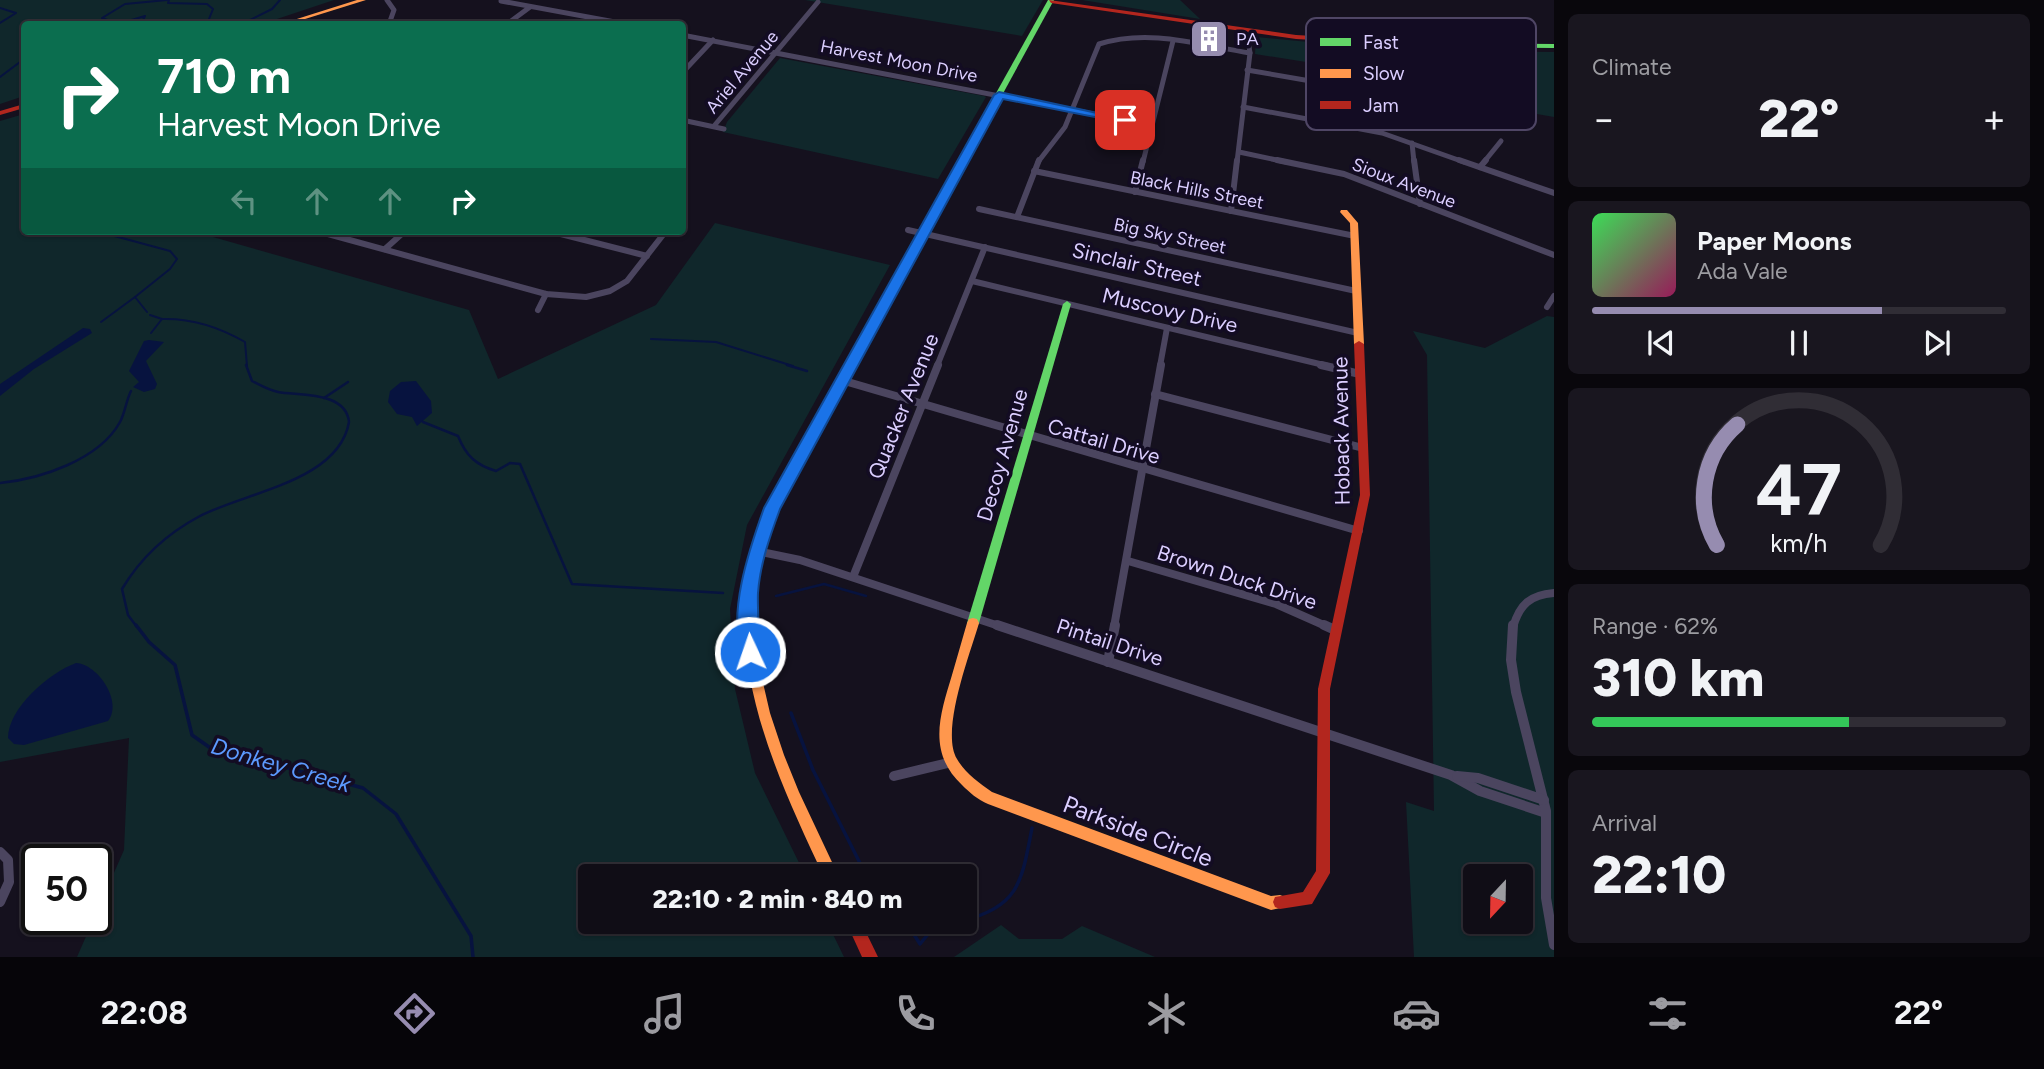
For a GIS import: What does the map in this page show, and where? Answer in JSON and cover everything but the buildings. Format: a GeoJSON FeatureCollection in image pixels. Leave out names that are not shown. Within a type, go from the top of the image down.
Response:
{"type":"FeatureCollection","features":[{"type":"Feature","properties":{"kind":"street"},"geometry":{"type":"LineString","coordinates":[[294,21],[363,0]]}},
{"type":"Feature","properties":{"kind":"street"},"geometry":{"type":"LineString","coordinates":[[387,0],[394,10],[390,21]]}},
{"type":"Feature","properties":{"kind":"street"},"geometry":{"type":"LineString","coordinates":[[826,864],[776,754],[755,689],[747,633],[750,590],[757,551],[772,508],[1051,0],[1247,32],[1306,37]]}},
{"type":"Feature","properties":{"kind":"street"},"geometry":{"type":"LineString","coordinates":[[501,1],[608,21]]}},
{"type":"Feature","properties":{"kind":"street","name":"Ariel Avenue"},"geometry":{"type":"LineString","coordinates":[[713,127],[818,2]]}},
{"type":"Feature","properties":{"kind":"street"},"geometry":{"type":"LineString","coordinates":[[511,21],[530,7]]}},
{"type":"Feature","properties":{"kind":"street"},"geometry":{"type":"LineString","coordinates":[[587,21],[591,18]]}},
{"type":"Feature","properties":{"kind":"street"},"geometry":{"type":"LineString","coordinates":[[1231,211],[1250,53],[1247,32]]}},
{"type":"Feature","properties":{"kind":"street","name":"Harvest Moon Drive"},"geometry":{"type":"LineString","coordinates":[[686,36],[1151,125]]}},
{"type":"Feature","properties":{"kind":"street"},"geometry":{"type":"LineString","coordinates":[[1017,217],[1040,157],[1065,127],[1099,44],[1126,36],[1250,53]]}},
{"type":"Feature","properties":{"kind":"street"},"geometry":{"type":"LineString","coordinates":[[686,69],[713,40]]}},
{"type":"Feature","properties":{"kind":"street"},"geometry":{"type":"LineString","coordinates":[[1135,192],[1173,41]]}},
{"type":"Feature","properties":{"kind":"street"},"geometry":{"type":"LineString","coordinates":[[1536,46],[1554,46]]}},
{"type":"Feature","properties":{"kind":"street"},"geometry":{"type":"LineString","coordinates":[[1247,70],[1306,80]]}},
{"type":"Feature","properties":{"kind":"street"},"geometry":{"type":"LineString","coordinates":[[0,113],[21,107]]}},
{"type":"Feature","properties":{"kind":"street"},"geometry":{"type":"LineString","coordinates":[[1242,107],[1306,118]]}},
{"type":"Feature","properties":{"kind":"street"},"geometry":{"type":"LineString","coordinates":[[686,121],[724,129]]}},
{"type":"Feature","properties":{"kind":"street"},"geometry":{"type":"LineString","coordinates":[[1369,130],[1554,193]]}},
{"type":"Feature","properties":{"kind":"street"},"geometry":{"type":"LineString","coordinates":[[1480,167],[1501,141]]}},
{"type":"Feature","properties":{"kind":"street"},"geometry":{"type":"LineString","coordinates":[[1412,143],[1420,204]]}},
{"type":"Feature","properties":{"kind":"street","name":"Sioux Avenue"},"geometry":{"type":"LineString","coordinates":[[1239,152],[1320,167],[1554,256]]}},
{"type":"Feature","properties":{"kind":"street","name":"Black Hills Street"},"geometry":{"type":"LineString","coordinates":[[1034,171],[1355,236]]}},
{"type":"Feature","properties":{"kind":"street","name":"Big Sky Street"},"geometry":{"type":"LineString","coordinates":[[979,209],[1356,290]]}},
{"type":"Feature","properties":{"kind":"street","name":"Hoback Avenue"},"geometry":{"type":"LineString","coordinates":[[1323,733],[1324,689],[1365,495],[1355,236],[1354,223],[1344,212]]}},
{"type":"Feature","properties":{"kind":"street","name":"Sinclair Street"},"geometry":{"type":"LineString","coordinates":[[908,229],[1358,333]]}},
{"type":"Feature","properties":{"kind":"street"},"geometry":{"type":"LineString","coordinates":[[332,235],[547,294],[586,297],[610,291],[627,281],[663,235]]}},
{"type":"Feature","properties":{"kind":"street"},"geometry":{"type":"LineString","coordinates":[[385,249],[401,235]]}},
{"type":"Feature","properties":{"kind":"street"},"geometry":{"type":"LineString","coordinates":[[565,235],[647,256]]}},
{"type":"Feature","properties":{"kind":"street","name":"Quacker Avenue"},"geometry":{"type":"LineString","coordinates":[[853,578],[985,247]]}},
{"type":"Feature","properties":{"kind":"street","name":"Muscovy Drive"},"geometry":{"type":"LineString","coordinates":[[972,281],[1360,374]]}},
{"type":"Feature","properties":{"kind":"street"},"geometry":{"type":"LineString","coordinates":[[538,310],[547,294]]}},
{"type":"Feature","properties":{"kind":"street"},"geometry":{"type":"LineString","coordinates":[[1547,307],[1554,296]]}},
{"type":"Feature","properties":{"kind":"street","name":"Decoy Avenue"},"geometry":{"type":"LineString","coordinates":[[974,618],[1067,304]]}},
{"type":"Feature","properties":{"kind":"street"},"geometry":{"type":"LineString","coordinates":[[1108,662],[1128,561],[1167,328]]}},
{"type":"Feature","properties":{"kind":"street","name":"Cattail Drive"},"geometry":{"type":"LineString","coordinates":[[841,380],[1027,437],[1359,531]]}},
{"type":"Feature","properties":{"kind":"street"},"geometry":{"type":"LineString","coordinates":[[1155,394],[1363,448]]}},
{"type":"Feature","properties":{"kind":"street","name":"Pintail Drive"},"geometry":{"type":"LineString","coordinates":[[757,551],[800,560],[1451,775],[1480,791],[1546,813]]}},
{"type":"Feature","properties":{"kind":"street","name":"Brown Duck Drive"},"geometry":{"type":"LineString","coordinates":[[1128,561],[1276,604],[1335,629]]}},
{"type":"Feature","properties":{"kind":"street"},"geometry":{"type":"LineString","coordinates":[[1554,593],[1532,596],[1520,607],[1512,627],[1516,702],[1546,813],[1546,896],[1554,945]]}},
{"type":"Feature","properties":{"kind":"street"},"geometry":{"type":"LineString","coordinates":[[894,776],[948,763],[942,745],[943,725],[974,618]]}},
{"type":"Feature","properties":{"kind":"street","name":"Parkside Circle"},"geometry":{"type":"LineString","coordinates":[[948,763],[966,784],[988,797],[1271,903],[1307,899],[1323,873],[1323,733]]}},
{"type":"Feature","properties":{"kind":"street","name":"Pintail Drive"},"geometry":{"type":"LineString","coordinates":[[1451,775],[1478,778],[1544,800]]}},
{"type":"Feature","properties":{"kind":"street"},"geometry":{"type":"LineString","coordinates":[[0,852],[8,860],[9,882],[0,902]]}},
{"type":"Feature","properties":{"kind":"street"},"geometry":{"type":"LineString","coordinates":[[859,934],[870,957]]}},
{"type":"Feature","properties":{"kind":"green space"},"geometry":{"type":"Polygon","coordinates":[[[0,0],[334,0],[271,21],[21,21],[21,97],[0,104],[0,0]]]}},
{"type":"Feature","properties":{"kind":"green space"},"geometry":{"type":"Polygon","coordinates":[[[805,0],[1043,0],[1022,36],[805,0]]]}},
{"type":"Feature","properties":{"kind":"green space"},"geometry":{"type":"Polygon","coordinates":[[[1082,0],[1180,0],[1200,19],[1082,0]]]}},
{"type":"Feature","properties":{"kind":"green space"},"geometry":{"type":"Polygon","coordinates":[[[1256,37],[1306,42],[1306,62],[1255,54],[1256,37]]]}},
{"type":"Feature","properties":{"kind":"green space"},"geometry":{"type":"Polygon","coordinates":[[[1536,52],[1554,52],[1554,117],[1536,114],[1536,52]]]}},
{"type":"Feature","properties":{"kind":"green space"},"geometry":{"type":"Polygon","coordinates":[[[780,58],[986,97],[938,179],[723,132],[727,122],[780,58]]]}},
{"type":"Feature","properties":{"kind":"green space"},"geometry":{"type":"Polygon","coordinates":[[[21,115],[21,235],[206,235],[469,310],[498,379],[656,305],[715,223],[890,265],[747,525],[730,609],[735,689],[755,773],[800,864],[578,864],[578,934],[833,934],[844,957],[77,957],[87,935],[112,935],[112,877],[124,850],[129,738],[0,762],[0,121],[21,115]]]}},
{"type":"Feature","properties":{"kind":"green space"},"geometry":{"type":"Polygon","coordinates":[[[1547,316],[1554,317],[1554,957],[1414,957],[1406,802],[1434,811],[1427,355],[1413,331],[1485,348],[1547,316]]]}},
{"type":"Feature","properties":{"kind":"green space"},"geometry":{"type":"Polygon","coordinates":[[[1001,925],[1019,939],[1062,939],[1082,926],[1155,957],[954,957],[1001,925]]]}},
{"type":"Feature","properties":{"kind":"shaded area"},"geometry":{"type":"Polygon","coordinates":[[[83,328],[90,329],[92,333],[34,369],[0,396],[0,384],[83,328]]]}},
{"type":"Feature","properties":{"kind":"shaded area"},"geometry":{"type":"Polygon","coordinates":[[[144,341],[164,342],[146,361],[157,384],[155,389],[144,392],[133,387],[139,382],[129,371],[144,341]]]}},
{"type":"Feature","properties":{"kind":"shaded area"},"geometry":{"type":"Polygon","coordinates":[[[416,381],[431,401],[432,413],[417,426],[412,417],[397,414],[388,402],[390,391],[401,382],[416,381]]]}},
{"type":"Feature","properties":{"kind":"shaded area"},"geometry":{"type":"Polygon","coordinates":[[[76,663],[92,670],[106,685],[112,704],[108,721],[24,745],[14,744],[8,738],[10,727],[22,704],[43,683],[76,663]]]}},
{"type":"Feature","properties":{"kind":"waterway"},"geometry":{"type":"LineString","coordinates":[[110,21],[102,18],[125,4],[167,0]]}},
{"type":"Feature","properties":{"kind":"waterway"},"geometry":{"type":"LineString","coordinates":[[169,0],[168,3],[207,4],[213,9],[208,21]]}},
{"type":"Feature","properties":{"kind":"waterway"},"geometry":{"type":"LineString","coordinates":[[248,21],[272,9],[280,0]]}},
{"type":"Feature","properties":{"kind":"waterway","name":"Donkey Creek"},"geometry":{"type":"LineString","coordinates":[[0,8],[16,13],[0,23]]}},
{"type":"Feature","properties":{"kind":"waterway"},"geometry":{"type":"LineString","coordinates":[[128,21],[145,16],[142,21]]}},
{"type":"Feature","properties":{"kind":"waterway","name":"Donkey Creek"},"geometry":{"type":"LineString","coordinates":[[0,77],[21,61]]}},
{"type":"Feature","properties":{"kind":"waterway","name":"Donkey Creek"},"geometry":{"type":"LineString","coordinates":[[111,235],[170,251],[177,259],[170,269],[135,297]]}},
{"type":"Feature","properties":{"kind":"waterway","name":"Donkey Creek"},"geometry":{"type":"LineString","coordinates":[[101,322],[135,297]]}},
{"type":"Feature","properties":{"kind":"waterway","name":"Donkey Creek"},"geometry":{"type":"LineString","coordinates":[[135,297],[147,312]]}},
{"type":"Feature","properties":{"kind":"waterway","name":"Donkey Creek"},"geometry":{"type":"LineString","coordinates":[[150,315],[162,319]]}},
{"type":"Feature","properties":{"kind":"waterway","name":"Donkey Creek"},"geometry":{"type":"LineString","coordinates":[[151,333],[162,319]]}},
{"type":"Feature","properties":{"kind":"waterway","name":"Donkey Creek"},"geometry":{"type":"LineString","coordinates":[[162,319],[195,322],[245,342],[247,366]]}},
{"type":"Feature","properties":{"kind":"waterway"},"geometry":{"type":"LineString","coordinates":[[651,339],[716,342],[793,366]]}},
{"type":"Feature","properties":{"kind":"waterway","name":"Donkey Creek"},"geometry":{"type":"LineString","coordinates":[[137,627],[128,615],[122,589],[156,547],[200,516],[310,471],[328,458],[342,442],[349,422],[340,405],[320,397],[267,389],[252,381],[246,365]]}},
{"type":"Feature","properties":{"kind":"waterway"},"geometry":{"type":"LineString","coordinates":[[787,365],[807,371]]}},
{"type":"Feature","properties":{"kind":"waterway"},"geometry":{"type":"LineString","coordinates":[[324,398],[348,382]]}},
{"type":"Feature","properties":{"kind":"waterway"},"geometry":{"type":"LineString","coordinates":[[0,483],[50,472],[98,447],[120,422],[131,391]]}},
{"type":"Feature","properties":{"kind":"waterway"},"geometry":{"type":"LineString","coordinates":[[423,422],[458,436],[472,459],[489,469],[496,471],[510,463],[520,464],[572,584],[723,593]]}},
{"type":"Feature","properties":{"kind":"waterway"},"geometry":{"type":"LineString","coordinates":[[776,596],[824,584],[866,596]]}},
{"type":"Feature","properties":{"kind":"waterway","name":"Donkey Creek"},"geometry":{"type":"LineString","coordinates":[[136,625],[149,642],[175,665],[192,735],[209,747],[363,788],[396,814],[471,936],[473,957]]}},
{"type":"Feature","properties":{"kind":"waterway"},"geometry":{"type":"LineString","coordinates":[[791,713],[813,770],[860,864]]}},
{"type":"Feature","properties":{"kind":"waterway"},"geometry":{"type":"LineString","coordinates":[[977,916],[997,907],[1015,888],[1025,862],[1032,828]]}},
{"type":"Feature","properties":{"kind":"waterway"},"geometry":{"type":"LineString","coordinates":[[914,934],[920,944],[928,934]]}},
{"type":"Feature","properties":{"kind":"traffic: fast"},"geometry":{"type":"LineString","coordinates":[[871,326],[1051,0]]}},
{"type":"Feature","properties":{"kind":"traffic: fast"},"geometry":{"type":"LineString","coordinates":[[1536,46],[1554,46]]}},
{"type":"Feature","properties":{"kind":"traffic: fast"},"geometry":{"type":"LineString","coordinates":[[973,623],[1067,304]]}},
{"type":"Feature","properties":{"kind":"traffic: slow"},"geometry":{"type":"LineString","coordinates":[[294,21],[363,0]]}},
{"type":"Feature","properties":{"kind":"traffic: slow"},"geometry":{"type":"LineString","coordinates":[[1344,212],[1354,223],[1359,344]]}},
{"type":"Feature","properties":{"kind":"traffic: slow"},"geometry":{"type":"LineString","coordinates":[[826,864],[794,796],[764,713],[754,670],[749,626],[751,582],[765,525],[776,501],[871,326]]}},
{"type":"Feature","properties":{"kind":"traffic: slow"},"geometry":{"type":"LineString","coordinates":[[973,623],[945,725],[947,752],[952,764],[972,786],[988,797],[1271,903],[1280,902]]}},
{"type":"Feature","properties":{"kind":"traffic: jam"},"geometry":{"type":"LineString","coordinates":[[1051,1],[1306,38]]}},
{"type":"Feature","properties":{"kind":"traffic: jam"},"geometry":{"type":"LineString","coordinates":[[0,113],[21,107]]}},
{"type":"Feature","properties":{"kind":"traffic: jam"},"geometry":{"type":"LineString","coordinates":[[1280,902],[1307,899],[1323,873],[1324,689],[1365,495],[1359,344]]}},
{"type":"Feature","properties":{"kind":"traffic: jam"},"geometry":{"type":"LineString","coordinates":[[859,934],[870,957]]}},
{"type":"Feature","properties":{"kind":"place","name":"PA"},"geometry":{"type":"Point","coordinates":[1209,39]}},
{"type":"Feature","properties":{"kind":"route"},"geometry":{"type":"LineString","coordinates":[[750,652],[747,633],[750,590],[757,551],[772,508],[999,95],[1125,120]]}}]}
